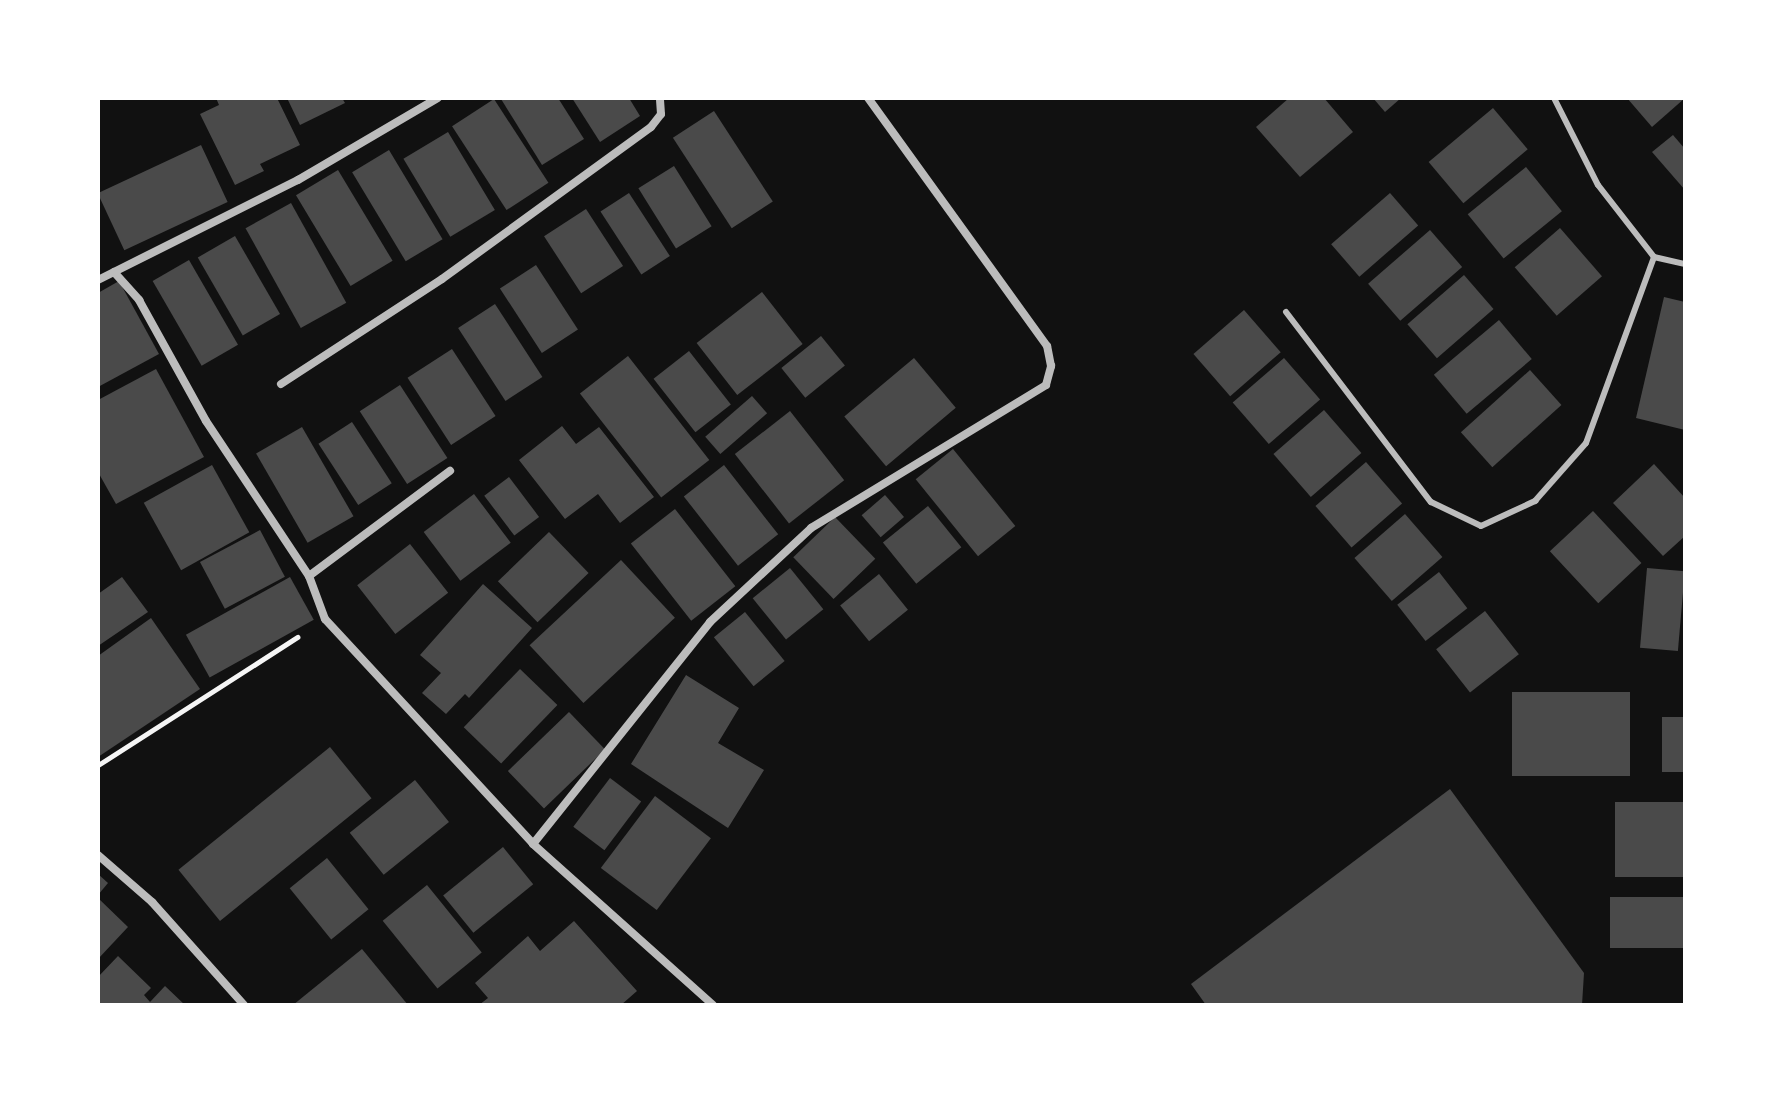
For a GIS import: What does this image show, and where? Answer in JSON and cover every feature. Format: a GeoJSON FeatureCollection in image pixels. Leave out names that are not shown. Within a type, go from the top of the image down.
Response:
{"type":"FeatureCollection","features":[{"type":"Feature","properties":{"kind":"street"},"geometry":{"type":"LineString","coordinates":[[98,280],[298,180],[438,98]]}},
{"type":"Feature","properties":{"kind":"street"},"geometry":{"type":"LineString","coordinates":[[281,384],[442,279],[651,127],[661,114],[660,98]]}},
{"type":"Feature","properties":{"kind":"street"},"geometry":{"type":"LineString","coordinates":[[533,844],[710,622],[811,528],[1046,385],[1051,366],[1047,346],[868,98]]}},
{"type":"Feature","properties":{"kind":"street"},"geometry":{"type":"LineString","coordinates":[[114,272],[139,300],[206,421],[309,576],[325,619],[533,844],[713,1005]]}},
{"type":"Feature","properties":{"kind":"street"},"geometry":{"type":"LineString","coordinates":[[309,576],[450,471]]}},
{"type":"Feature","properties":{"kind":"street"},"geometry":{"type":"LineString","coordinates":[[98,855],[152,902],[244,1005]]}},
{"type":"Feature","properties":{"kind":"lane"},"geometry":{"type":"LineString","coordinates":[[1554,98],[1598,185],[1654,257],[1685,264]]}},
{"type":"Feature","properties":{"kind":"lane"},"geometry":{"type":"LineString","coordinates":[[1286,312],[1431,502],[1481,526],[1535,501],[1586,443],[1654,257]]}},
{"type":"Feature","properties":{"kind":"path"},"geometry":{"type":"LineString","coordinates":[[98,765],[325,619]]}},
{"type":"Feature","properties":{"kind":"building"},"geometry":{"type":"Polygon","coordinates":[[[216,98],[277,98],[300,145],[260,164],[264,171],[235,185],[200,114],[219,105],[216,98]]]}},
{"type":"Feature","properties":{"kind":"building"},"geometry":{"type":"Polygon","coordinates":[[[287,98],[342,98],[345,103],[300,125],[287,98]]]}},
{"type":"Feature","properties":{"kind":"building"},"geometry":{"type":"Polygon","coordinates":[[[558,98],[584,139],[542,165],[501,99],[558,98]]]}},
{"type":"Feature","properties":{"kind":"building"},"geometry":{"type":"Polygon","coordinates":[[[572,98],[629,98],[640,116],[600,142],[572,98]]]}},
{"type":"Feature","properties":{"kind":"building"},"geometry":{"type":"Polygon","coordinates":[[[1289,98],[1324,98],[1353,132],[1300,177],[1256,127],[1289,98]]]}},
{"type":"Feature","properties":{"kind":"building"},"geometry":{"type":"Polygon","coordinates":[[[1373,98],[1401,98],[1385,112],[1373,98]]]}},
{"type":"Feature","properties":{"kind":"building"},"geometry":{"type":"Polygon","coordinates":[[[1627,98],[1685,98],[1652,127],[1627,98]]]}},
{"type":"Feature","properties":{"kind":"building"},"geometry":{"type":"Polygon","coordinates":[[[494,99],[548,183],[507,210],[452,126],[494,99]]]}},
{"type":"Feature","properties":{"kind":"building"},"geometry":{"type":"Polygon","coordinates":[[[1493,108],[1528,149],[1463,203],[1429,162],[1493,108]]]}},
{"type":"Feature","properties":{"kind":"building"},"geometry":{"type":"Polygon","coordinates":[[[714,111],[773,202],[732,228],[673,138],[714,111]]]}},
{"type":"Feature","properties":{"kind":"building"},"geometry":{"type":"Polygon","coordinates":[[[448,132],[495,210],[450,237],[403,159],[448,132]]]}},
{"type":"Feature","properties":{"kind":"building"},"geometry":{"type":"Polygon","coordinates":[[[1673,135],[1685,149],[1685,190],[1652,152],[1673,135]]]}},
{"type":"Feature","properties":{"kind":"building"},"geometry":{"type":"Polygon","coordinates":[[[201,145],[228,202],[124,250],[98,193],[201,145]]]}},
{"type":"Feature","properties":{"kind":"building"},"geometry":{"type":"Polygon","coordinates":[[[389,150],[443,239],[406,261],[352,172],[389,150]]]}},
{"type":"Feature","properties":{"kind":"building"},"geometry":{"type":"Polygon","coordinates":[[[674,166],[712,226],[676,248],[638,188],[674,166]]]}},
{"type":"Feature","properties":{"kind":"building"},"geometry":{"type":"Polygon","coordinates":[[[1526,167],[1562,211],[1504,258],[1468,214],[1526,167]]]}},
{"type":"Feature","properties":{"kind":"building"},"geometry":{"type":"Polygon","coordinates":[[[338,170],[393,261],[351,286],[296,195],[338,170]]]}},
{"type":"Feature","properties":{"kind":"building"},"geometry":{"type":"Polygon","coordinates":[[[629,193],[670,256],[641,274],[600,212],[629,193]]]}},
{"type":"Feature","properties":{"kind":"building"},"geometry":{"type":"Polygon","coordinates":[[[1390,193],[1418,225],[1359,277],[1331,244],[1390,193]]]}},
{"type":"Feature","properties":{"kind":"building"},"geometry":{"type":"Polygon","coordinates":[[[291,203],[346,303],[301,328],[246,228],[291,203]]]}},
{"type":"Feature","properties":{"kind":"building"},"geometry":{"type":"Polygon","coordinates":[[[586,209],[623,266],[581,293],[544,236],[586,209]]]}},
{"type":"Feature","properties":{"kind":"building"},"geometry":{"type":"Polygon","coordinates":[[[1560,228],[1602,276],[1557,316],[1515,267],[1560,228]]]}},
{"type":"Feature","properties":{"kind":"building"},"geometry":{"type":"Polygon","coordinates":[[[1430,230],[1462,267],[1400,321],[1368,284],[1430,230]]]}},
{"type":"Feature","properties":{"kind":"building"},"geometry":{"type":"Polygon","coordinates":[[[235,236],[280,314],[243,335],[198,258],[235,236]]]}},
{"type":"Feature","properties":{"kind":"building"},"geometry":{"type":"Polygon","coordinates":[[[189,260],[238,345],[202,366],[153,281],[189,260]]]}},
{"type":"Feature","properties":{"kind":"building"},"geometry":{"type":"Polygon","coordinates":[[[536,265],[578,330],[542,353],[500,288],[536,265]]]}},
{"type":"Feature","properties":{"kind":"building"},"geometry":{"type":"Polygon","coordinates":[[[1464,275],[1494,309],[1437,358],[1407,324],[1464,275]]]}},
{"type":"Feature","properties":{"kind":"building"},"geometry":{"type":"Polygon","coordinates":[[[119,281],[159,354],[98,387],[98,293],[119,281]]]}},
{"type":"Feature","properties":{"kind":"building"},"geometry":{"type":"Polygon","coordinates":[[[762,292],[803,344],[737,395],[697,343],[762,292]]]}},
{"type":"Feature","properties":{"kind":"building"},"geometry":{"type":"Polygon","coordinates":[[[1664,297],[1685,302],[1685,430],[1636,418],[1664,297]]]}},
{"type":"Feature","properties":{"kind":"building"},"geometry":{"type":"Polygon","coordinates":[[[495,304],[542,377],[505,401],[458,328],[495,304]]]}},
{"type":"Feature","properties":{"kind":"building"},"geometry":{"type":"Polygon","coordinates":[[[1244,310],[1281,352],[1230,396],[1193,354],[1244,310]]]}},
{"type":"Feature","properties":{"kind":"building"},"geometry":{"type":"Polygon","coordinates":[[[1499,320],[1532,359],[1467,414],[1434,375],[1499,320]]]}},
{"type":"Feature","properties":{"kind":"building"},"geometry":{"type":"Polygon","coordinates":[[[821,336],[845,366],[805,398],[781,368],[821,336]]]}},
{"type":"Feature","properties":{"kind":"building"},"geometry":{"type":"Polygon","coordinates":[[[452,349],[496,416],[451,445],[408,378],[452,349]]]}},
{"type":"Feature","properties":{"kind":"building"},"geometry":{"type":"Polygon","coordinates":[[[689,351],[731,405],[695,432],[654,379],[689,351]]]}},
{"type":"Feature","properties":{"kind":"building"},"geometry":{"type":"Polygon","coordinates":[[[628,356],[709,460],[661,498],[580,394],[628,356]]]}},
{"type":"Feature","properties":{"kind":"building"},"geometry":{"type":"Polygon","coordinates":[[[914,358],[956,408],[886,466],[844,416],[914,358]]]}},
{"type":"Feature","properties":{"kind":"building"},"geometry":{"type":"Polygon","coordinates":[[[1284,358],[1320,400],[1269,444],[1233,403],[1284,358]]]}},
{"type":"Feature","properties":{"kind":"building"},"geometry":{"type":"Polygon","coordinates":[[[156,369],[204,457],[116,504],[98,472],[98,400],[156,369]]]}},
{"type":"Feature","properties":{"kind":"building"},"geometry":{"type":"Polygon","coordinates":[[[1530,370],[1561,405],[1492,467],[1461,432],[1530,370]]]}},
{"type":"Feature","properties":{"kind":"building"},"geometry":{"type":"Polygon","coordinates":[[[400,385],[447,458],[407,484],[360,411],[400,385]]]}},
{"type":"Feature","properties":{"kind":"building"},"geometry":{"type":"Polygon","coordinates":[[[752,396],[767,413],[720,454],[705,437],[752,396]]]}},
{"type":"Feature","properties":{"kind":"building"},"geometry":{"type":"Polygon","coordinates":[[[1324,410],[1361,453],[1311,497],[1273,454],[1324,410]]]}},
{"type":"Feature","properties":{"kind":"building"},"geometry":{"type":"Polygon","coordinates":[[[790,411],[844,480],[789,523],[735,454],[790,411]]]}},
{"type":"Feature","properties":{"kind":"building"},"geometry":{"type":"Polygon","coordinates":[[[352,422],[392,483],[358,505],[318,444],[352,422]]]}},
{"type":"Feature","properties":{"kind":"building"},"geometry":{"type":"Polygon","coordinates":[[[562,426],[576,444],[599,427],[654,497],[620,523],[598,494],[565,519],[519,460],[562,426]]]}},
{"type":"Feature","properties":{"kind":"building"},"geometry":{"type":"Polygon","coordinates":[[[302,427],[354,516],[308,543],[256,454],[302,427]]]}},
{"type":"Feature","properties":{"kind":"building"},"geometry":{"type":"Polygon","coordinates":[[[953,449],[1015,526],[978,556],[916,479],[953,449]]]}},
{"type":"Feature","properties":{"kind":"building"},"geometry":{"type":"Polygon","coordinates":[[[1366,462],[1402,504],[1352,547],[1315,506],[1366,462]]]}},
{"type":"Feature","properties":{"kind":"building"},"geometry":{"type":"Polygon","coordinates":[[[1654,464],[1685,498],[1685,536],[1663,556],[1613,503],[1654,464]]]}},
{"type":"Feature","properties":{"kind":"building"},"geometry":{"type":"Polygon","coordinates":[[[212,465],[249,532],[181,570],[144,503],[212,465]]]}},
{"type":"Feature","properties":{"kind":"building"},"geometry":{"type":"Polygon","coordinates":[[[724,465],[778,534],[738,566],[684,496],[724,465]]]}},
{"type":"Feature","properties":{"kind":"building"},"geometry":{"type":"Polygon","coordinates":[[[509,477],[539,517],[514,536],[484,496],[509,477]]]}},
{"type":"Feature","properties":{"kind":"building"},"geometry":{"type":"Polygon","coordinates":[[[474,494],[511,543],[460,581],[424,532],[474,494]]]}},
{"type":"Feature","properties":{"kind":"building"},"geometry":{"type":"Polygon","coordinates":[[[885,495],[904,517],[881,537],[862,515],[885,495]]]}},
{"type":"Feature","properties":{"kind":"building"},"geometry":{"type":"Polygon","coordinates":[[[928,506],[961,547],[916,584],[883,543],[928,506]]]}},
{"type":"Feature","properties":{"kind":"building"},"geometry":{"type":"Polygon","coordinates":[[[675,509],[735,586],[691,621],[631,543],[675,509]]]}},
{"type":"Feature","properties":{"kind":"building"},"geometry":{"type":"Polygon","coordinates":[[[1593,511],[1641,563],[1598,603],[1550,551],[1593,511]]]}},
{"type":"Feature","properties":{"kind":"building"},"geometry":{"type":"Polygon","coordinates":[[[1405,514],[1442,557],[1392,601],[1354,558],[1405,514]]]}},
{"type":"Feature","properties":{"kind":"building"},"geometry":{"type":"Polygon","coordinates":[[[835,517],[875,559],[834,599],[793,557],[835,517]]]}},
{"type":"Feature","properties":{"kind":"building"},"geometry":{"type":"Polygon","coordinates":[[[260,530],[285,577],[225,609],[200,562],[260,530]]]}},
{"type":"Feature","properties":{"kind":"building"},"geometry":{"type":"Polygon","coordinates":[[[549,532],[589,573],[538,622],[498,581],[549,532]]]}},
{"type":"Feature","properties":{"kind":"building"},"geometry":{"type":"Polygon","coordinates":[[[410,544],[448,593],[395,634],[357,585],[410,544]]]}},
{"type":"Feature","properties":{"kind":"building"},"geometry":{"type":"Polygon","coordinates":[[[621,560],[675,618],[583,703],[530,645],[621,560]]]}},
{"type":"Feature","properties":{"kind":"building"},"geometry":{"type":"Polygon","coordinates":[[[790,568],[823,609],[786,639],[753,598],[790,568]]]}},
{"type":"Feature","properties":{"kind":"building"},"geometry":{"type":"Polygon","coordinates":[[[1647,568],[1685,571],[1678,651],[1640,648],[1647,568]]]}},
{"type":"Feature","properties":{"kind":"building"},"geometry":{"type":"Polygon","coordinates":[[[1439,572],[1467,608],[1426,641],[1397,605],[1439,572]]]}},
{"type":"Feature","properties":{"kind":"building"},"geometry":{"type":"Polygon","coordinates":[[[879,574],[908,610],[869,641],[840,605],[879,574]]]}},
{"type":"Feature","properties":{"kind":"building"},"geometry":{"type":"Polygon","coordinates":[[[122,577],[148,612],[98,646],[98,594],[122,577]]]}},
{"type":"Feature","properties":{"kind":"building"},"geometry":{"type":"Polygon","coordinates":[[[290,577],[314,620],[210,678],[186,635],[290,577]]]}},
{"type":"Feature","properties":{"kind":"building"},"geometry":{"type":"Polygon","coordinates":[[[483,584],[532,628],[469,698],[465,694],[446,714],[422,693],[441,673],[420,655],[483,584]]]}},
{"type":"Feature","properties":{"kind":"building"},"geometry":{"type":"Polygon","coordinates":[[[1485,611],[1519,654],[1470,693],[1436,649],[1485,611]]]}},
{"type":"Feature","properties":{"kind":"building"},"geometry":{"type":"Polygon","coordinates":[[[745,612],[785,661],[754,686],[714,637],[745,612]]]}},
{"type":"Feature","properties":{"kind":"building"},"geometry":{"type":"Polygon","coordinates":[[[151,618],[200,689],[98,757],[98,656],[151,618]]]}},
{"type":"Feature","properties":{"kind":"building"},"geometry":{"type":"Polygon","coordinates":[[[520,669],[557,705],[501,763],[464,727],[520,669]]]}},
{"type":"Feature","properties":{"kind":"building"},"geometry":{"type":"Polygon","coordinates":[[[686,675],[739,708],[718,743],[764,770],[728,828],[631,764],[686,675]]]}},
{"type":"Feature","properties":{"kind":"building"},"geometry":{"type":"Polygon","coordinates":[[[1512,692],[1630,692],[1630,776],[1512,776],[1512,692]]]}},
{"type":"Feature","properties":{"kind":"building"},"geometry":{"type":"Polygon","coordinates":[[[569,712],[605,749],[544,808],[508,771],[569,712]]]}},
{"type":"Feature","properties":{"kind":"building"},"geometry":{"type":"Polygon","coordinates":[[[1662,717],[1685,717],[1685,772],[1662,772],[1662,717]]]}},
{"type":"Feature","properties":{"kind":"building"},"geometry":{"type":"Polygon","coordinates":[[[330,747],[372,798],[220,921],[178,870],[330,747]]]}},
{"type":"Feature","properties":{"kind":"building"},"geometry":{"type":"Polygon","coordinates":[[[610,778],[641,801],[604,850],[573,827],[610,778]]]}},
{"type":"Feature","properties":{"kind":"building"},"geometry":{"type":"Polygon","coordinates":[[[415,780],[449,822],[384,875],[350,833],[415,780]]]}},
{"type":"Feature","properties":{"kind":"building"},"geometry":{"type":"Polygon","coordinates":[[[1450,789],[1584,973],[1582,1005],[1206,1005],[1191,984],[1450,789]]]}},
{"type":"Feature","properties":{"kind":"building"},"geometry":{"type":"Polygon","coordinates":[[[655,796],[711,838],[657,910],[601,868],[655,796]]]}},
{"type":"Feature","properties":{"kind":"building"},"geometry":{"type":"Polygon","coordinates":[[[1615,802],[1685,802],[1685,877],[1615,877],[1615,802]]]}},
{"type":"Feature","properties":{"kind":"building"},"geometry":{"type":"Polygon","coordinates":[[[503,847],[533,884],[473,933],[443,895],[503,847]]]}},
{"type":"Feature","properties":{"kind":"building"},"geometry":{"type":"Polygon","coordinates":[[[327,858],[369,909],[331,939],[290,888],[327,858]]]}},
{"type":"Feature","properties":{"kind":"building"},"geometry":{"type":"Polygon","coordinates":[[[98,874],[108,883],[98,895],[98,874]]]}},
{"type":"Feature","properties":{"kind":"building"},"geometry":{"type":"Polygon","coordinates":[[[427,885],[482,953],[437,988],[383,921],[427,885]]]}},
{"type":"Feature","properties":{"kind":"building"},"geometry":{"type":"Polygon","coordinates":[[[1610,897],[1685,897],[1685,948],[1610,948],[1610,897]]]}},
{"type":"Feature","properties":{"kind":"building"},"geometry":{"type":"Polygon","coordinates":[[[98,898],[128,927],[98,959],[98,898]]]}},
{"type":"Feature","properties":{"kind":"building"},"geometry":{"type":"Polygon","coordinates":[[[574,921],[637,991],[621,1005],[479,1005],[488,998],[475,983],[528,936],[540,951],[574,921]]]}},
{"type":"Feature","properties":{"kind":"building"},"geometry":{"type":"Polygon","coordinates":[[[362,949],[408,1005],[293,1005],[362,949]]]}},
{"type":"Feature","properties":{"kind":"building"},"geometry":{"type":"Polygon","coordinates":[[[118,956],[151,988],[144,995],[150,1002],[165,986],[185,1005],[98,1005],[98,977],[118,956]]]}}]}
